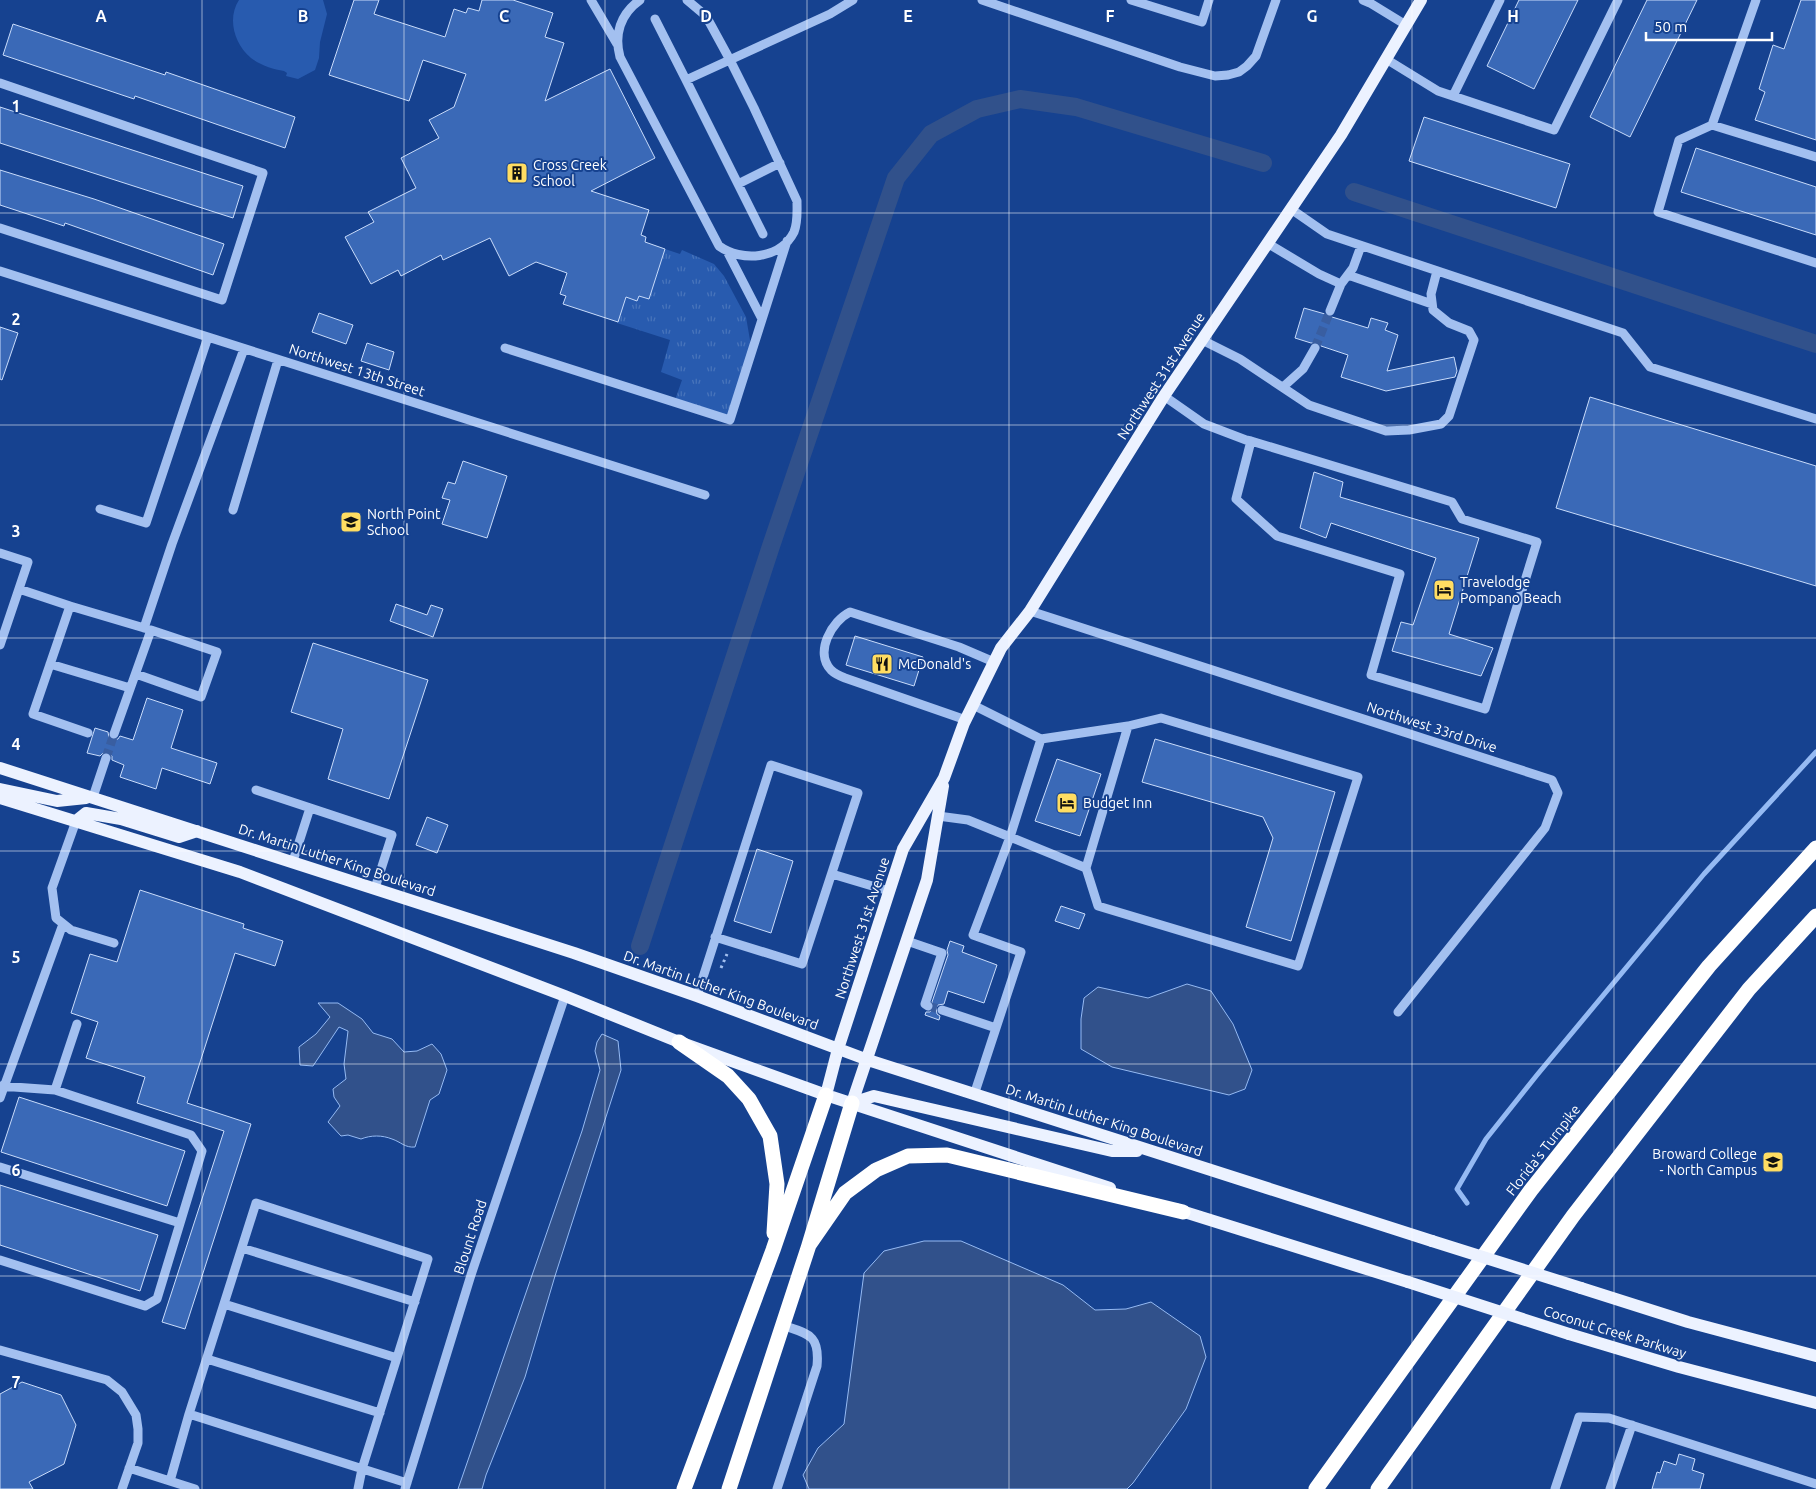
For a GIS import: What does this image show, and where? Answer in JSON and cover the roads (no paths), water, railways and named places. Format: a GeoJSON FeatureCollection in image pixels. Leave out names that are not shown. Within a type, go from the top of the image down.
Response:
{"type":"FeatureCollection","features":[{"type":"Feature","properties":{"kind":"highway","name":"Florida's Turnpike"},"geometry":{"type":"LineString","coordinates":[[1316,1489],[1531,1190],[1709,966],[1816,848]]}},
{"type":"Feature","properties":{"kind":"highway"},"geometry":{"type":"LineString","coordinates":[[1378,1489],[1573,1216],[1749,990],[1816,916]]}},
{"type":"Feature","properties":{"kind":"highway"},"geometry":{"type":"LineString","coordinates":[[680,1042],[728,1076],[749,1099],[770,1136],[777,1184],[773,1250]]}},
{"type":"Feature","properties":{"kind":"highway"},"geometry":{"type":"LineString","coordinates":[[684,1489],[773,1250],[826,1095]]}},
{"type":"Feature","properties":{"kind":"highway"},"geometry":{"type":"LineString","coordinates":[[729,1489],[809,1245],[852,1103]]}},
{"type":"Feature","properties":{"kind":"highway"},"geometry":{"type":"LineString","coordinates":[[809,1245],[844,1193],[876,1170],[908,1156],[947,1155],[1184,1212]]}},
{"type":"Feature","properties":{"kind":"main road","name":"Northwest 31st Avenue"},"geometry":{"type":"LineString","coordinates":[[826,1095],[838,1049],[903,849],[944,778],[966,720],[1001,648],[1030,611],[1164,396],[1341,135],[1421,0]]}},
{"type":"Feature","properties":{"kind":"main road","name":"Dr. Martin Luther King Boulevard"},"geometry":{"type":"LineString","coordinates":[[0,768],[574,953],[868,1060],[974,1095],[1688,1322],[1816,1356]]}},
{"type":"Feature","properties":{"kind":"main road","name":"Northwest 31st Avenue"},"geometry":{"type":"LineString","coordinates":[[852,1103],[927,880],[944,778]]}},
{"type":"Feature","properties":{"kind":"main road"},"geometry":{"type":"LineString","coordinates":[[0,789],[57,801],[93,797]]}},
{"type":"Feature","properties":{"kind":"main road"},"geometry":{"type":"LineString","coordinates":[[0,798],[240,872],[680,1042],[826,1095],[1184,1212]]}},
{"type":"Feature","properties":{"kind":"main road"},"geometry":{"type":"LineString","coordinates":[[76,821],[86,814],[121,819],[179,837],[197,831]]}},
{"type":"Feature","properties":{"kind":"main road"},"geometry":{"type":"LineString","coordinates":[[852,1103],[874,1096],[1112,1151],[1148,1150]]}},
{"type":"Feature","properties":{"kind":"main road","name":"Coconut Creek Parkway"},"geometry":{"type":"LineString","coordinates":[[1184,1212],[1679,1368],[1816,1404]]}},
{"type":"Feature","properties":{"kind":"street"},"geometry":{"type":"LineString","coordinates":[[591,0],[617,44],[620,57],[718,246],[728,253],[755,257],[778,250],[788,241]]}},
{"type":"Feature","properties":{"kind":"street"},"geometry":{"type":"LineString","coordinates":[[617,44],[620,22],[626,12],[640,0]]}},
{"type":"Feature","properties":{"kind":"street"},"geometry":{"type":"LineString","coordinates":[[505,348],[730,420],[788,241],[797,223],[797,201],[730,60],[706,16],[688,0]]}},
{"type":"Feature","properties":{"kind":"street"},"geometry":{"type":"LineString","coordinates":[[982,0],[1180,67],[1215,76],[1239,72],[1256,56],[1276,0]]}},
{"type":"Feature","properties":{"kind":"street"},"geometry":{"type":"LineString","coordinates":[[1132,0],[1146,2],[1202,22],[1209,0]]}},
{"type":"Feature","properties":{"kind":"street"},"geometry":{"type":"LineString","coordinates":[[1363,0],[1406,25]]}},
{"type":"Feature","properties":{"kind":"street"},"geometry":{"type":"LineString","coordinates":[[1453,96],[1500,0]]}},
{"type":"Feature","properties":{"kind":"street"},"geometry":{"type":"LineString","coordinates":[[1386,59],[1438,90],[1554,130],[1618,0]]}},
{"type":"Feature","properties":{"kind":"street"},"geometry":{"type":"LineString","coordinates":[[1712,124],[1756,0]]}},
{"type":"Feature","properties":{"kind":"street"},"geometry":{"type":"LineString","coordinates":[[686,80],[830,14],[850,1]]}},
{"type":"Feature","properties":{"kind":"street"},"geometry":{"type":"LineString","coordinates":[[655,19],[763,234]]}},
{"type":"Feature","properties":{"kind":"street"},"geometry":{"type":"LineString","coordinates":[[0,83],[263,173],[222,300],[0,228]]}},
{"type":"Feature","properties":{"kind":"street"},"geometry":{"type":"LineString","coordinates":[[1816,157],[1712,124],[1679,140],[1658,212],[1816,263]]}},
{"type":"Feature","properties":{"kind":"street"},"geometry":{"type":"LineString","coordinates":[[738,184],[780,163]]}},
{"type":"Feature","properties":{"kind":"street"},"geometry":{"type":"LineString","coordinates":[[1290,209],[1328,234],[1623,333],[1650,367],[1816,419]]}},
{"type":"Feature","properties":{"kind":"street"},"geometry":{"type":"LineString","coordinates":[[1267,243],[1319,274],[1341,284]]}},
{"type":"Feature","properties":{"kind":"street"},"geometry":{"type":"LineString","coordinates":[[1330,311],[1341,284],[1353,268],[1362,246]]}},
{"type":"Feature","properties":{"kind":"street"},"geometry":{"type":"LineString","coordinates":[[728,253],[762,319]]}},
{"type":"Feature","properties":{"kind":"street","name":"Northwest 13th Street"},"geometry":{"type":"LineString","coordinates":[[0,271],[705,495]]}},
{"type":"Feature","properties":{"kind":"street"},"geometry":{"type":"LineString","coordinates":[[1202,340],[1240,359],[1309,405],[1386,431],[1409,430],[1441,424],[1448,416],[1474,340],[1469,331],[1449,323],[1433,310],[1432,294],[1437,271]]}},
{"type":"Feature","properties":{"kind":"street"},"geometry":{"type":"LineString","coordinates":[[1348,275],[1432,304]]}},
{"type":"Feature","properties":{"kind":"street"},"geometry":{"type":"LineString","coordinates":[[100,509],[146,523],[208,337]]}},
{"type":"Feature","properties":{"kind":"street"},"geometry":{"type":"LineString","coordinates":[[1283,387],[1303,370],[1315,348]]}},
{"type":"Feature","properties":{"kind":"street"},"geometry":{"type":"LineString","coordinates":[[114,734],[136,674],[172,544],[244,349]]}},
{"type":"Feature","properties":{"kind":"street"},"geometry":{"type":"LineString","coordinates":[[232,510],[278,360]]}},
{"type":"Feature","properties":{"kind":"street"},"geometry":{"type":"LineString","coordinates":[[1164,396],[1204,424],[1251,441],[1452,502],[1462,520],[1537,542],[1485,709],[1371,675],[1400,574],[1277,536],[1236,499],[1251,441]]}},
{"type":"Feature","properties":{"kind":"street"},"geometry":{"type":"LineString","coordinates":[[0,553],[28,562],[0,645]]}},
{"type":"Feature","properties":{"kind":"street"},"geometry":{"type":"LineString","coordinates":[[19,589],[216,652],[201,697],[136,674]]}},
{"type":"Feature","properties":{"kind":"street"},"geometry":{"type":"LineString","coordinates":[[70,606],[33,714],[88,733]]}},
{"type":"Feature","properties":{"kind":"street","name":"Northwest 33rd Drive"},"geometry":{"type":"LineString","coordinates":[[1030,611],[1552,780],[1558,793],[1545,828],[1398,1012]]}},
{"type":"Feature","properties":{"kind":"street"},"geometry":{"type":"LineString","coordinates":[[966,720],[836,674],[830,669],[825,656],[825,646],[830,630],[836,621],[850,612],[959,647],[994,662]]}},
{"type":"Feature","properties":{"kind":"street"},"geometry":{"type":"LineString","coordinates":[[50,664],[130,688]]}},
{"type":"Feature","properties":{"kind":"street"},"geometry":{"type":"LineString","coordinates":[[974,705],[1041,739],[1128,726],[1161,718],[1358,778],[1298,966],[1098,906],[1086,868],[1128,726]]}},
{"type":"Feature","properties":{"kind":"street"},"geometry":{"type":"LineString","coordinates":[[974,1095],[1021,952],[973,935],[1010,837],[1041,739]]}},
{"type":"Feature","properties":{"kind":"street"},"geometry":{"type":"LineString","coordinates":[[93,797],[106,758]]}},
{"type":"Feature","properties":{"kind":"street"},"geometry":{"type":"LineString","coordinates":[[696,996],[715,937],[771,765],[858,792],[802,964],[715,937]]}},
{"type":"Feature","properties":{"kind":"street"},"geometry":{"type":"LineString","coordinates":[[256,790],[392,835],[375,888]]}},
{"type":"Feature","properties":{"kind":"street"},"geometry":{"type":"LineString","coordinates":[[293,861],[310,808]]}},
{"type":"Feature","properties":{"kind":"street"},"geometry":{"type":"LineString","coordinates":[[938,816],[968,820],[1086,868]]}},
{"type":"Feature","properties":{"kind":"street"},"geometry":{"type":"LineString","coordinates":[[76,821],[52,888],[56,918],[71,930],[114,942]]}},
{"type":"Feature","properties":{"kind":"street"},"geometry":{"type":"LineString","coordinates":[[832,874],[890,891]]}},
{"type":"Feature","properties":{"kind":"street"},"geometry":{"type":"LineString","coordinates":[[0,1098],[2,1086],[63,924]]}},
{"type":"Feature","properties":{"kind":"street"},"geometry":{"type":"LineString","coordinates":[[907,941],[942,953],[925,1004],[928,1006]]}},
{"type":"Feature","properties":{"kind":"street","name":"Blount Road"},"geometry":{"type":"LineString","coordinates":[[406,1486],[474,1266],[565,996]]}},
{"type":"Feature","properties":{"kind":"street"},"geometry":{"type":"LineString","coordinates":[[942,1010],[996,1028]]}},
{"type":"Feature","properties":{"kind":"street"},"geometry":{"type":"LineString","coordinates":[[55,1090],[77,1024]]}},
{"type":"Feature","properties":{"kind":"street"},"geometry":{"type":"LineString","coordinates":[[0,1260],[145,1306],[156,1299],[202,1151],[191,1134],[55,1090],[2,1086]]}},
{"type":"Feature","properties":{"kind":"street"},"geometry":{"type":"LineString","coordinates":[[0,1167],[180,1223]]}},
{"type":"Feature","properties":{"kind":"street"},"geometry":{"type":"LineString","coordinates":[[170,1481],[189,1414],[256,1204],[428,1259],[362,1469],[358,1489]]}},
{"type":"Feature","properties":{"kind":"street"},"geometry":{"type":"LineString","coordinates":[[242,1248],[415,1302]]}},
{"type":"Feature","properties":{"kind":"street"},"geometry":{"type":"LineString","coordinates":[[224,1304],[397,1358]]}},
{"type":"Feature","properties":{"kind":"street"},"geometry":{"type":"LineString","coordinates":[[777,1489],[817,1366],[818,1354],[816,1344],[810,1334],[782,1325]]}},
{"type":"Feature","properties":{"kind":"street"},"geometry":{"type":"LineString","coordinates":[[0,1350],[106,1380],[122,1392],[136,1415],[138,1429],[138,1443],[122,1489]]}},
{"type":"Feature","properties":{"kind":"street"},"geometry":{"type":"LineString","coordinates":[[207,1359],[380,1413]]}},
{"type":"Feature","properties":{"kind":"street"},"geometry":{"type":"LineString","coordinates":[[189,1414],[362,1469],[406,1486]]}},
{"type":"Feature","properties":{"kind":"street"},"geometry":{"type":"LineString","coordinates":[[1556,1489],[1579,1416],[1609,1418],[1816,1484]]}},
{"type":"Feature","properties":{"kind":"street"},"geometry":{"type":"LineString","coordinates":[[1610,1489],[1632,1425]]}},
{"type":"Feature","properties":{"kind":"street"},"geometry":{"type":"LineString","coordinates":[[129,1468],[195,1489]]}},
{"type":"Feature","properties":{"kind":"waterway"},"geometry":{"type":"LineString","coordinates":[[640,946],[771,546],[896,178],[931,134],[977,109],[1020,99],[1076,107],[1263,163]]}},
{"type":"Feature","properties":{"kind":"waterway"},"geometry":{"type":"LineString","coordinates":[[1354,192],[1816,344]]}},
{"type":"Feature","properties":{"kind":"waterway"},"geometry":{"type":"LineString","coordinates":[[1467,1203],[1457,1189],[1486,1139],[1704,874],[1816,752]]}},
{"type":"Feature","properties":{"kind":"tunnel"},"geometry":{"type":"LineString","coordinates":[[1315,348],[1330,311]]}},
{"type":"Feature","properties":{"kind":"tunnel"},"geometry":{"type":"LineString","coordinates":[[106,758],[114,734]]}},
{"type":"Feature","properties":{"kind":"tunnel"},"geometry":{"type":"LineString","coordinates":[[928,1006],[942,1010]]}},
{"type":"Feature","properties":{"kind":"place","name":"Cross Creek School"},"geometry":{"type":"Point","coordinates":[517,173]}},
{"type":"Feature","properties":{"kind":"place","name":"North Point School"},"geometry":{"type":"Point","coordinates":[351,522]}},
{"type":"Feature","properties":{"kind":"place","name":"Travelodge Pompano Beach"},"geometry":{"type":"Point","coordinates":[1444,590]}},
{"type":"Feature","properties":{"kind":"place","name":"McDonald's"},"geometry":{"type":"Point","coordinates":[882,664]}},
{"type":"Feature","properties":{"kind":"place","name":"Budget Inn"},"geometry":{"type":"Point","coordinates":[1067,803]}},
{"type":"Feature","properties":{"kind":"place","name":"Broward College - North Campus"},"geometry":{"type":"Point","coordinates":[1773,1162]}}]}
